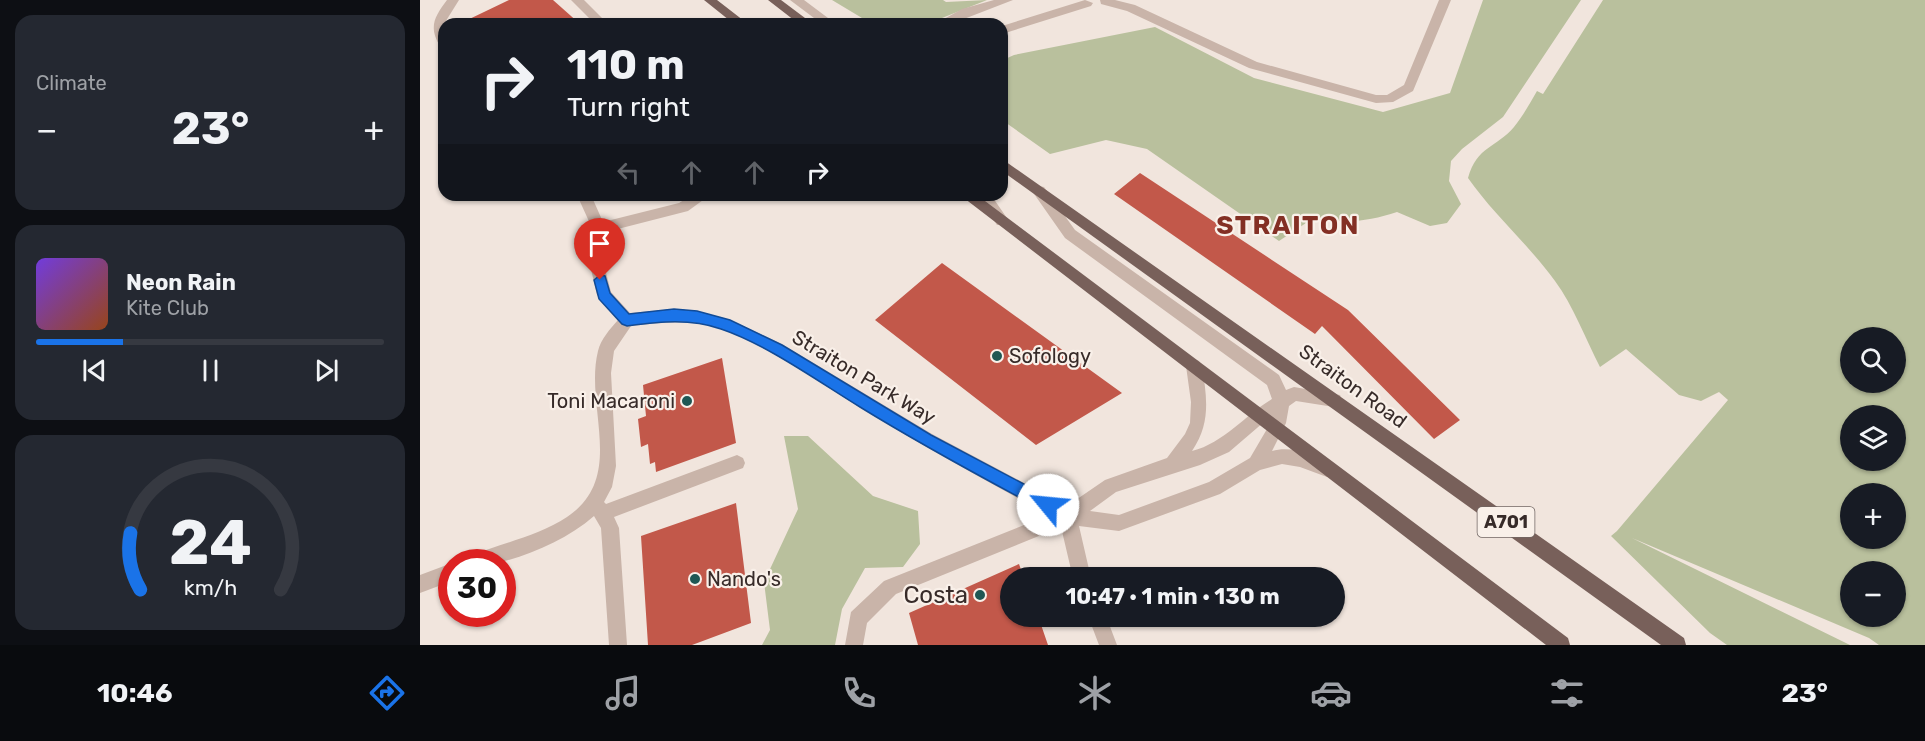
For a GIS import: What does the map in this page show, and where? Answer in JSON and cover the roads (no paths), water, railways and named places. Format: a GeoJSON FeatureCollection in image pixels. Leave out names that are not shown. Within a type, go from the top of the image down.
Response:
{"type":"FeatureCollection","features":[{"type":"Feature","properties":{"kind":"main road"},"geometry":{"type":"LineString","coordinates":[[710,0],[734,18]]}},
{"type":"Feature","properties":{"kind":"main road"},"geometry":{"type":"LineString","coordinates":[[774,0],[799,18]]}},
{"type":"Feature","properties":{"kind":"main road","name":"Straiton Road"},"geometry":{"type":"LineString","coordinates":[[1008,168],[1677,645]]}},
{"type":"Feature","properties":{"kind":"main road"},"geometry":{"type":"LineString","coordinates":[[975,201],[1561,645]]}},
{"type":"Feature","properties":{"kind":"street"},"geometry":{"type":"LineString","coordinates":[[440,18],[454,0]]}},
{"type":"Feature","properties":{"kind":"street"},"geometry":{"type":"LineString","coordinates":[[577,0],[596,18]]}},
{"type":"Feature","properties":{"kind":"street"},"geometry":{"type":"LineString","coordinates":[[796,0],[822,18]]}},
{"type":"Feature","properties":{"kind":"street"},"geometry":{"type":"LineString","coordinates":[[954,18],[1007,0]]}},
{"type":"Feature","properties":{"kind":"street"},"geometry":{"type":"LineString","coordinates":[[1008,28],[1083,2],[1106,1],[1131,8],[1253,65],[1376,99],[1389,99],[1409,88],[1445,0]]}},
{"type":"Feature","properties":{"kind":"street"},"geometry":{"type":"LineString","coordinates":[[1039,191],[1070,234],[1273,380],[1280,390],[1282,408],[1270,440],[1256,464]]}},
{"type":"Feature","properties":{"kind":"street"},"geometry":{"type":"LineString","coordinates":[[587,201],[599,228],[597,265],[604,295],[627,320],[606,349],[604,373],[609,472],[599,509],[610,528],[618,645]]}},
{"type":"Feature","properties":{"kind":"street"},"geometry":{"type":"LineString","coordinates":[[599,228],[682,207],[692,201]]}},
{"type":"Feature","properties":{"kind":"street"},"geometry":{"type":"LineString","coordinates":[[988,201],[1002,221]]}},
{"type":"Feature","properties":{"kind":"street","name":"Straiton Park Way"},"geometry":{"type":"LineString","coordinates":[[627,320],[674,315],[697,317],[725,324],[777,350],[926,439],[1068,516],[1119,523],[1214,488],[1256,464],[1282,456],[1300,459],[1334,471]]}},
{"type":"Feature","properties":{"kind":"street"},"geometry":{"type":"LineString","coordinates":[[1173,464],[1189,442],[1198,424],[1198,396],[1194,366]]}},
{"type":"Feature","properties":{"kind":"street"},"geometry":{"type":"LineString","coordinates":[[854,645],[858,619],[890,587],[1068,516],[1112,486],[1173,464],[1200,457],[1223,447],[1259,415],[1294,394],[1334,400]]}},
{"type":"Feature","properties":{"kind":"street"},"geometry":{"type":"LineString","coordinates":[[513,549],[599,509],[737,464]]}},
{"type":"Feature","properties":{"kind":"street"},"geometry":{"type":"LineString","coordinates":[[1068,516],[1078,567]]}},
{"type":"Feature","properties":{"kind":"street"},"geometry":{"type":"LineString","coordinates":[[420,584],[438,577]]}},
{"type":"Feature","properties":{"kind":"street"},"geometry":{"type":"LineString","coordinates":[[1101,627],[1108,645]]}},
{"type":"Feature","properties":{"kind":"place","name":"Sofology"},"geometry":{"type":"Point","coordinates":[997,356]}},
{"type":"Feature","properties":{"kind":"place","name":"Toni Macaroni"},"geometry":{"type":"Point","coordinates":[687,401]}},
{"type":"Feature","properties":{"kind":"place","name":"Nando's"},"geometry":{"type":"Point","coordinates":[695,579]}},
{"type":"Feature","properties":{"kind":"place","name":"Costa"},"geometry":{"type":"Point","coordinates":[980,595]}},
{"type":"Feature","properties":{"kind":"district","name":"STRAITON"},"geometry":{"type":"Point","coordinates":[1288,225]}}]}
